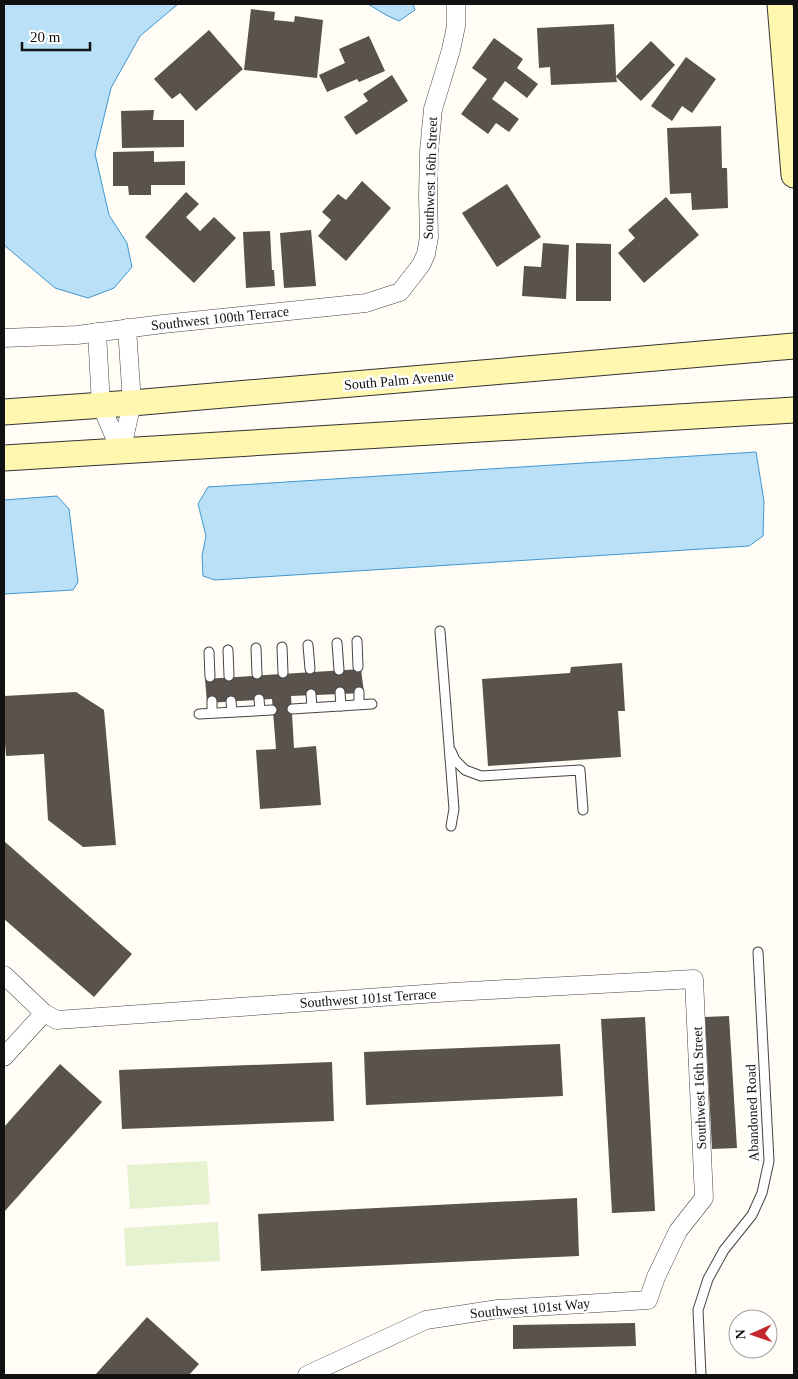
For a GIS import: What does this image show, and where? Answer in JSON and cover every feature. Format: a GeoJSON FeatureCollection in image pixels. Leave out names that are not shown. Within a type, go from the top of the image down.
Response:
{"type":"FeatureCollection","features":[{"type":"Feature","properties":{"kind":"main road"},"geometry":{"type":"LineString","coordinates":[[780,4],[794,175]]}},
{"type":"Feature","properties":{"kind":"main road","name":"South Palm Avenue"},"geometry":{"type":"LineString","coordinates":[[4,412],[794,346]]}},
{"type":"Feature","properties":{"kind":"main road"},"geometry":{"type":"LineString","coordinates":[[4,458],[794,410]]}},
{"type":"Feature","properties":{"kind":"street","name":"Southwest 16th Street"},"geometry":{"type":"LineString","coordinates":[[421,265],[426,254],[429,238],[429,151],[433,110],[451,50],[456,26],[456,4]]}},
{"type":"Feature","properties":{"kind":"street","name":"Southwest 100th Terrace"},"geometry":{"type":"LineString","coordinates":[[4,338],[77,335],[366,303],[400,292],[421,265]]}},
{"type":"Feature","properties":{"kind":"street"},"geometry":{"type":"LineString","coordinates":[[121,452],[132,402],[127,328]]}},
{"type":"Feature","properties":{"kind":"street"},"geometry":{"type":"LineString","coordinates":[[97,332],[101,405],[121,452]]}},
{"type":"Feature","properties":{"kind":"street","name":"Southwest 101st Terrace"},"geometry":{"type":"LineString","coordinates":[[4,975],[44,1013],[57,1020],[452,992],[694,978]]}},
{"type":"Feature","properties":{"kind":"street","name":"Southwest 16th Street"},"geometry":{"type":"LineString","coordinates":[[694,978],[704,1198]]}},
{"type":"Feature","properties":{"kind":"street"},"geometry":{"type":"LineString","coordinates":[[7,1047],[44,1013]]}},
{"type":"Feature","properties":{"kind":"street","name":"Southwest 101st Way"},"geometry":{"type":"LineString","coordinates":[[307,1375],[426,1320],[498,1308],[648,1300],[656,1276],[678,1232],[704,1198]]}},
{"type":"Feature","properties":{"kind":"lane"},"geometry":{"type":"LineString","coordinates":[[440,631],[454,809],[451,826]]}},
{"type":"Feature","properties":{"kind":"lane"},"geometry":{"type":"LineString","coordinates":[[357,641],[358,667]]}},
{"type":"Feature","properties":{"kind":"lane"},"geometry":{"type":"LineString","coordinates":[[337,643],[339,670]]}},
{"type":"Feature","properties":{"kind":"lane"},"geometry":{"type":"LineString","coordinates":[[308,645],[310,669]]}},
{"type":"Feature","properties":{"kind":"lane"},"geometry":{"type":"LineString","coordinates":[[282,647],[284,673]]}},
{"type":"Feature","properties":{"kind":"lane"},"geometry":{"type":"LineString","coordinates":[[256,648],[258,674]]}},
{"type":"Feature","properties":{"kind":"lane"},"geometry":{"type":"LineString","coordinates":[[228,650],[229,676]]}},
{"type":"Feature","properties":{"kind":"lane"},"geometry":{"type":"LineString","coordinates":[[209,652],[210,677]]}},
{"type":"Feature","properties":{"kind":"lane"},"geometry":{"type":"LineString","coordinates":[[340,692],[341,706]]}},
{"type":"Feature","properties":{"kind":"lane"},"geometry":{"type":"LineString","coordinates":[[359,692],[359,704]]}},
{"type":"Feature","properties":{"kind":"lane"},"geometry":{"type":"LineString","coordinates":[[311,694],[312,707]]}},
{"type":"Feature","properties":{"kind":"lane"},"geometry":{"type":"LineString","coordinates":[[259,699],[260,710]]}},
{"type":"Feature","properties":{"kind":"lane"},"geometry":{"type":"LineString","coordinates":[[212,701],[212,714]]}},
{"type":"Feature","properties":{"kind":"lane"},"geometry":{"type":"LineString","coordinates":[[231,701],[232,712]]}},
{"type":"Feature","properties":{"kind":"lane"},"geometry":{"type":"LineString","coordinates":[[292,709],[372,704]]}},
{"type":"Feature","properties":{"kind":"lane"},"geometry":{"type":"LineString","coordinates":[[199,714],[272,710]]}},
{"type":"Feature","properties":{"kind":"lane"},"geometry":{"type":"LineString","coordinates":[[449,746],[455,760],[465,770],[481,776],[580,770],[583,810]]}},
{"type":"Feature","properties":{"kind":"lane","name":"Abandoned Road"},"geometry":{"type":"LineString","coordinates":[[701,1375],[698,1310],[708,1279],[724,1250],[752,1215],[762,1193],[769,1161],[758,952]]}},
{"type":"Feature","properties":{"kind":"green space"},"geometry":{"type":"Polygon","coordinates":[[[207,1161],[210,1204],[130,1209],[127,1165],[207,1161]]]}},
{"type":"Feature","properties":{"kind":"green space"},"geometry":{"type":"Polygon","coordinates":[[[218,1222],[220,1261],[126,1266],[124,1228],[218,1222]]]}},
{"type":"Feature","properties":{"kind":"water"},"geometry":{"type":"Polygon","coordinates":[[[4,4],[178,4],[140,36],[111,88],[95,154],[109,215],[127,243],[132,267],[114,288],[88,298],[55,288],[4,245],[4,4]]]}},
{"type":"Feature","properties":{"kind":"water"},"geometry":{"type":"Polygon","coordinates":[[[368,4],[413,4],[415,10],[399,21],[368,4]]]}},
{"type":"Feature","properties":{"kind":"water"},"geometry":{"type":"Polygon","coordinates":[[[756,452],[764,501],[763,536],[749,546],[215,580],[203,576],[202,556],[206,536],[198,504],[208,487],[756,452]]]}},
{"type":"Feature","properties":{"kind":"water"},"geometry":{"type":"Polygon","coordinates":[[[57,496],[69,509],[78,582],[73,590],[4,594],[4,500],[57,496]]]}},
{"type":"Feature","properties":{"kind":"building"},"geometry":{"type":"Polygon","coordinates":[[[251,9],[275,12],[274,20],[294,22],[295,16],[323,20],[317,78],[244,70],[251,9]]]}},
{"type":"Feature","properties":{"kind":"building"},"geometry":{"type":"Polygon","coordinates":[[[614,24],[616,76],[651,41],[675,65],[641,101],[616,77],[617,82],[551,85],[550,67],[539,68],[537,28],[614,24]]]}},
{"type":"Feature","properties":{"kind":"building"},"geometry":{"type":"Polygon","coordinates":[[[209,30],[243,69],[196,111],[180,93],[172,99],[154,79],[209,30]]]}},
{"type":"Feature","properties":{"kind":"building"},"geometry":{"type":"Polygon","coordinates":[[[369,36],[385,71],[359,82],[357,79],[327,92],[319,75],[345,63],[339,49],[369,36]]]}},
{"type":"Feature","properties":{"kind":"building"},"geometry":{"type":"Polygon","coordinates":[[[494,38],[523,59],[517,68],[538,84],[527,98],[505,81],[492,99],[519,119],[509,132],[496,123],[488,134],[461,114],[487,79],[472,68],[494,38]]]}},
{"type":"Feature","properties":{"kind":"building"},"geometry":{"type":"Polygon","coordinates":[[[686,57],[716,79],[692,113],[682,106],[672,121],[651,106],[686,57]]]}},
{"type":"Feature","properties":{"kind":"building"},"geometry":{"type":"Polygon","coordinates":[[[392,75],[408,101],[356,135],[344,117],[368,101],[363,94],[392,75]]]}},
{"type":"Feature","properties":{"kind":"building"},"geometry":{"type":"Polygon","coordinates":[[[154,110],[153,120],[184,120],[184,147],[122,148],[121,111],[154,110]]]}},
{"type":"Feature","properties":{"kind":"building"},"geometry":{"type":"Polygon","coordinates":[[[721,126],[722,168],[727,168],[728,208],[692,210],[691,193],[670,194],[667,128],[721,126]]]}},
{"type":"Feature","properties":{"kind":"building"},"geometry":{"type":"Polygon","coordinates":[[[154,151],[154,162],[185,161],[185,185],[151,185],[151,195],[129,195],[128,186],[113,186],[113,152],[154,151]]]}},
{"type":"Feature","properties":{"kind":"building"},"geometry":{"type":"Polygon","coordinates":[[[362,181],[391,208],[346,261],[318,236],[331,220],[322,212],[338,194],[346,200],[362,181]]]}},
{"type":"Feature","properties":{"kind":"building"},"geometry":{"type":"Polygon","coordinates":[[[507,184],[541,237],[497,267],[462,213],[507,184]]]}},
{"type":"Feature","properties":{"kind":"building"},"geometry":{"type":"Polygon","coordinates":[[[186,192],[199,204],[186,217],[200,231],[214,217],[236,238],[194,283],[145,237],[186,192]]]}},
{"type":"Feature","properties":{"kind":"building"},"geometry":{"type":"Polygon","coordinates":[[[666,197],[699,235],[644,283],[618,253],[635,238],[628,230],[666,197]]]}},
{"type":"Feature","properties":{"kind":"building"},"geometry":{"type":"Polygon","coordinates":[[[311,230],[316,286],[284,288],[280,233],[311,230]]]}},
{"type":"Feature","properties":{"kind":"building"},"geometry":{"type":"Polygon","coordinates":[[[270,231],[272,270],[274,270],[275,286],[246,288],[243,232],[270,231]]]}},
{"type":"Feature","properties":{"kind":"building"},"geometry":{"type":"Polygon","coordinates":[[[543,243],[569,245],[566,299],[522,296],[524,266],[541,267],[543,243]]]}},
{"type":"Feature","properties":{"kind":"building"},"geometry":{"type":"Polygon","coordinates":[[[576,243],[611,244],[611,301],[576,301],[576,243]]]}},
{"type":"Feature","properties":{"kind":"building"},"geometry":{"type":"Polygon","coordinates":[[[622,663],[625,711],[618,711],[621,757],[488,766],[482,679],[570,673],[571,667],[622,663]]]}},
{"type":"Feature","properties":{"kind":"building"},"geometry":{"type":"Polygon","coordinates":[[[361,669],[364,693],[291,696],[294,748],[316,746],[321,805],[260,809],[256,750],[276,749],[272,699],[207,703],[205,679],[361,669]]]}},
{"type":"Feature","properties":{"kind":"building"},"geometry":{"type":"Polygon","coordinates":[[[76,692],[104,710],[116,845],[83,847],[48,820],[44,754],[6,756],[4,696],[76,692]]]}},
{"type":"Feature","properties":{"kind":"building"},"geometry":{"type":"Polygon","coordinates":[[[4,841],[132,954],[94,997],[4,919],[4,841]]]}},
{"type":"Feature","properties":{"kind":"building"},"geometry":{"type":"Polygon","coordinates":[[[729,1016],[737,1148],[712,1149],[705,1017],[729,1016]]]}},
{"type":"Feature","properties":{"kind":"building"},"geometry":{"type":"Polygon","coordinates":[[[645,1017],[655,1211],[612,1213],[601,1019],[645,1017]]]}},
{"type":"Feature","properties":{"kind":"building"},"geometry":{"type":"Polygon","coordinates":[[[560,1044],[563,1096],[366,1105],[364,1052],[560,1044]]]}},
{"type":"Feature","properties":{"kind":"building"},"geometry":{"type":"Polygon","coordinates":[[[332,1062],[334,1121],[122,1129],[119,1070],[332,1062]]]}},
{"type":"Feature","properties":{"kind":"building"},"geometry":{"type":"Polygon","coordinates":[[[60,1064],[102,1102],[4,1212],[4,1127],[60,1064]]]}},
{"type":"Feature","properties":{"kind":"building"},"geometry":{"type":"Polygon","coordinates":[[[577,1198],[579,1256],[261,1271],[258,1214],[577,1198]]]}},
{"type":"Feature","properties":{"kind":"building"},"geometry":{"type":"Polygon","coordinates":[[[147,1317],[199,1364],[189,1375],[95,1375],[147,1317]]]}},
{"type":"Feature","properties":{"kind":"building"},"geometry":{"type":"Polygon","coordinates":[[[635,1323],[636,1346],[513,1349],[513,1325],[635,1323]]]}}]}
